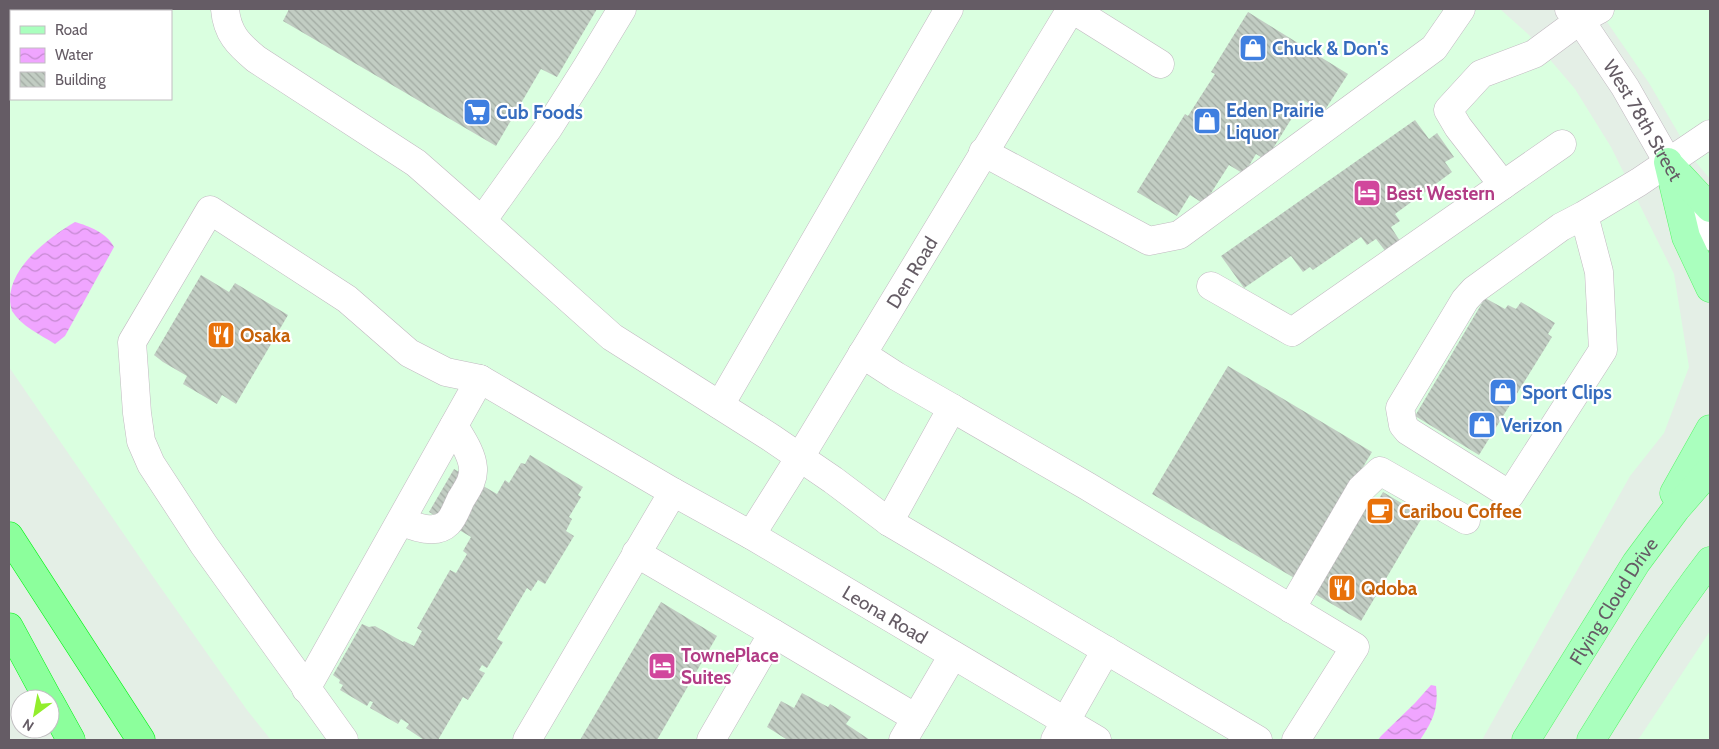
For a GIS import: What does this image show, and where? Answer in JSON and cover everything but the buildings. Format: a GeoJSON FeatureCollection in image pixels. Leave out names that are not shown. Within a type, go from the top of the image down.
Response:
{"type":"FeatureCollection","features":[{"type":"Feature","properties":{"kind":"highway"},"geometry":{"type":"LineString","coordinates":[[9,536],[141,740]]}},
{"type":"Feature","properties":{"kind":"highway"},"geometry":{"type":"LineString","coordinates":[[9,627],[43,689]]}},
{"type":"Feature","properties":{"kind":"highway"},"geometry":{"type":"LineString","coordinates":[[60,720],[71,740]]}},
{"type":"Feature","properties":{"kind":"main road"},"geometry":{"type":"LineString","coordinates":[[1668,162],[1710,208]]}},
{"type":"Feature","properties":{"kind":"main road"},"geometry":{"type":"LineString","coordinates":[[1668,162],[1686,237],[1710,288]]}},
{"type":"Feature","properties":{"kind":"main road"},"geometry":{"type":"LineString","coordinates":[[1636,563],[1710,429]]}},
{"type":"Feature","properties":{"kind":"main road","name":"Flying Cloud Drive"},"geometry":{"type":"LineString","coordinates":[[1526,740],[1636,563],[1676,509],[1710,470]]}},
{"type":"Feature","properties":{"kind":"main road"},"geometry":{"type":"LineString","coordinates":[[1591,740],[1643,656],[1710,561]]}},
{"type":"Feature","properties":{"kind":"street"},"geometry":{"type":"LineString","coordinates":[[225,9],[226,23],[238,44],[256,59],[416,162],[612,337],[800,457],[888,522],[1258,740]]}},
{"type":"Feature","properties":{"kind":"street"},"geometry":{"type":"LineString","coordinates":[[482,221],[549,127],[622,9]]}},
{"type":"Feature","properties":{"kind":"street"},"geometry":{"type":"LineString","coordinates":[[720,405],[949,9]]}},
{"type":"Feature","properties":{"kind":"street"},"geometry":{"type":"LineString","coordinates":[[1071,9],[1160,64]]}},
{"type":"Feature","properties":{"kind":"street","name":"Den Road"},"geometry":{"type":"LineString","coordinates":[[751,535],[1071,9]]}},
{"type":"Feature","properties":{"kind":"street"},"geometry":{"type":"LineString","coordinates":[[983,152],[1149,242],[1179,235],[1434,48],[1461,9]]}},
{"type":"Feature","properties":{"kind":"street"},"geometry":{"type":"LineString","coordinates":[[1503,185],[1458,127],[1448,110],[1481,74],[1534,54],[1583,13]]}},
{"type":"Feature","properties":{"kind":"street","name":"West 78th Street"},"geometry":{"type":"LineString","coordinates":[[1583,13],[1710,236]]}},
{"type":"Feature","properties":{"kind":"street"},"geometry":{"type":"LineString","coordinates":[[1584,216],[1599,272],[1603,350],[1510,494],[1408,431],[1403,425],[1400,408],[1465,300],[1474,290],[1561,227],[1584,216],[1710,134]]}},
{"type":"Feature","properties":{"kind":"street"},"geometry":{"type":"LineString","coordinates":[[1211,286],[1292,332],[1562,144]]}},
{"type":"Feature","properties":{"kind":"street","name":"Leona Road"},"geometry":{"type":"LineString","coordinates":[[306,689],[204,545],[151,464],[141,441],[132,342],[210,210],[347,299],[409,353],[446,372],[480,379],[673,492],[751,535],[954,655],[1060,731],[1097,740]]}},
{"type":"Feature","properties":{"kind":"street"},"geometry":{"type":"LineString","coordinates":[[862,354],[896,376],[1087,486],[1355,647],[1296,740]]}},
{"type":"Feature","properties":{"kind":"street"},"geometry":{"type":"LineString","coordinates":[[344,740],[306,689],[480,379]]}},
{"type":"Feature","properties":{"kind":"street"},"geometry":{"type":"LineString","coordinates":[[888,522],[952,408]]}},
{"type":"Feature","properties":{"kind":"street"},"geometry":{"type":"LineString","coordinates":[[401,521],[426,529],[440,528],[448,523],[472,480],[473,466],[454,426]]}},
{"type":"Feature","properties":{"kind":"street"},"geometry":{"type":"LineString","coordinates":[[1291,609],[1361,489],[1380,471],[1466,520]]}},
{"type":"Feature","properties":{"kind":"street"},"geometry":{"type":"LineString","coordinates":[[527,740],[673,492]]}},
{"type":"Feature","properties":{"kind":"street"},"geometry":{"type":"LineString","coordinates":[[636,553],[773,633],[909,729],[954,655]]}},
{"type":"Feature","properties":{"kind":"street"},"geometry":{"type":"LineString","coordinates":[[711,740],[773,633]]}},
{"type":"Feature","properties":{"kind":"street"},"geometry":{"type":"LineString","coordinates":[[1060,731],[1106,650]]}},
{"type":"Feature","properties":{"kind":"shaded area"},"geometry":{"type":"Polygon","coordinates":[[[1500,9],[1529,35],[1575,89],[1611,147],[1674,274],[1689,367],[1664,433],[1630,476],[1482,740],[271,740],[247,710],[154,578],[9,367],[9,85],[10,84],[10,100],[172,100],[172,10],[102,10],[1500,9]]]}},
{"type":"Feature","properties":{"kind":"shaded area"},"geometry":{"type":"Polygon","coordinates":[[[1598,9],[1710,9],[1710,179],[1694,160],[1649,83],[1598,9]]]}},
{"type":"Feature","properties":{"kind":"shaded area"},"geometry":{"type":"Polygon","coordinates":[[[1710,631],[1710,740],[1637,740],[1640,737],[1710,631]]]}},
{"type":"Feature","properties":{"kind":"water"},"geometry":{"type":"Polygon","coordinates":[[[75,222],[102,234],[114,247],[65,336],[55,344],[32,330],[16,316],[12,311],[10,297],[13,283],[29,258],[52,237],[75,222]]]}},
{"type":"Feature","properties":{"kind":"water"},"geometry":{"type":"Polygon","coordinates":[[[1431,685],[1436,686],[1435,708],[1431,721],[1420,740],[1378,740],[1415,703],[1431,685]]]}},
{"type":"Feature","properties":{"kind":"place","name":"Chuck & Don's"},"geometry":{"type":"Point","coordinates":[1253,48]}},
{"type":"Feature","properties":{"kind":"place","name":"Cub Foods"},"geometry":{"type":"Point","coordinates":[477,112]}},
{"type":"Feature","properties":{"kind":"place","name":"Eden Prairie Liquor"},"geometry":{"type":"Point","coordinates":[1207,121]}},
{"type":"Feature","properties":{"kind":"place","name":"Best Western"},"geometry":{"type":"Point","coordinates":[1367,193]}},
{"type":"Feature","properties":{"kind":"place","name":"Osaka"},"geometry":{"type":"Point","coordinates":[221,335]}},
{"type":"Feature","properties":{"kind":"place","name":"Sport Clips"},"geometry":{"type":"Point","coordinates":[1503,392]}},
{"type":"Feature","properties":{"kind":"place","name":"Verizon"},"geometry":{"type":"Point","coordinates":[1482,425]}},
{"type":"Feature","properties":{"kind":"place","name":"Caribou Coffee"},"geometry":{"type":"Point","coordinates":[1380,511]}},
{"type":"Feature","properties":{"kind":"place","name":"Qdoba"},"geometry":{"type":"Point","coordinates":[1342,588]}},
{"type":"Feature","properties":{"kind":"place","name":"TownePlace Suites"},"geometry":{"type":"Point","coordinates":[662,666]}}]}
